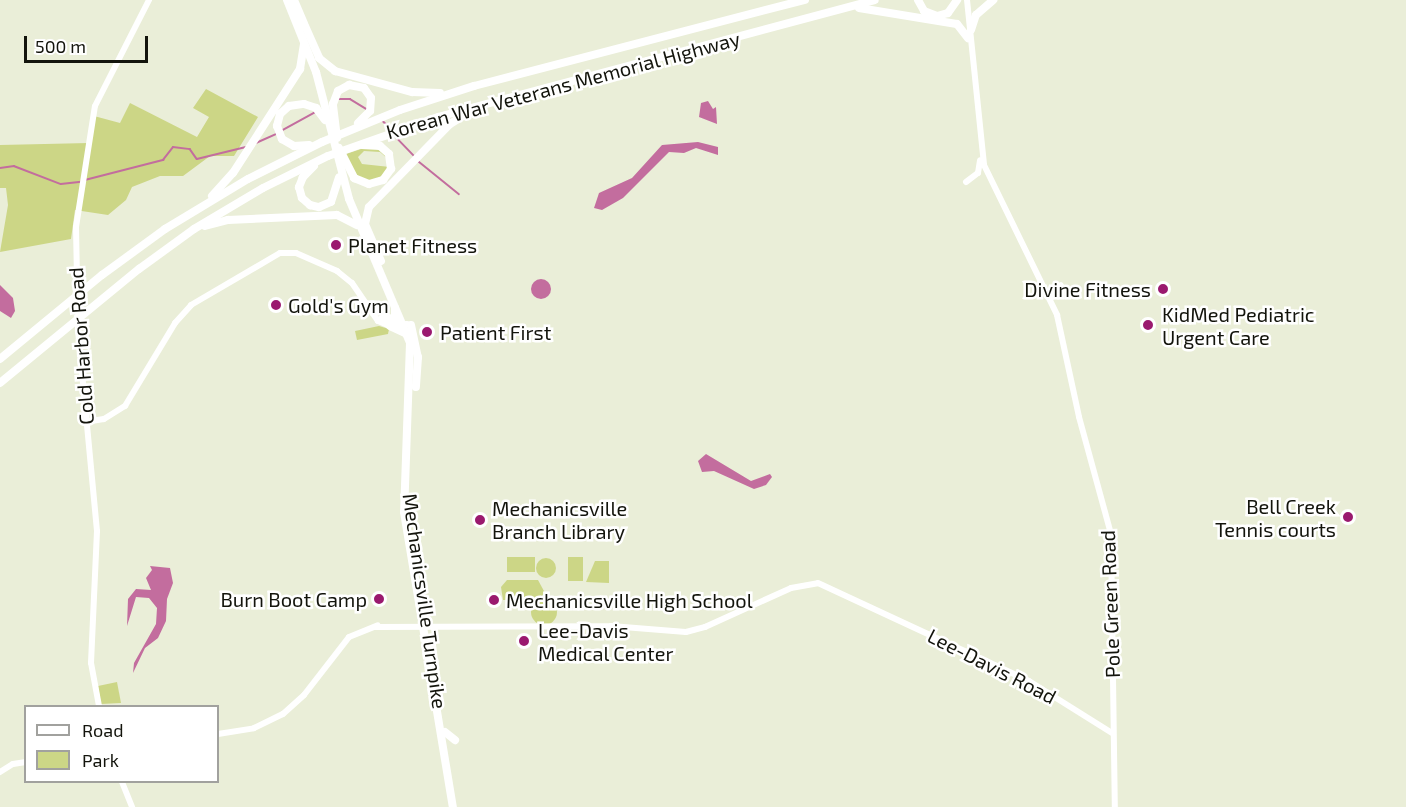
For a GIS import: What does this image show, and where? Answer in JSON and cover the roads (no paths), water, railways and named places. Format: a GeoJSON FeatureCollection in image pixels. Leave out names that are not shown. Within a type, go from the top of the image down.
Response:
{"type":"FeatureCollection","features":[{"type":"Feature","properties":{"kind":"highway","name":"Korean War Veterans Memorial Highway"},"geometry":{"type":"LineString","coordinates":[[0,383],[172,244],[247,196],[334,145],[370,118],[474,86],[805,0]]}},
{"type":"Feature","properties":{"kind":"highway","name":"Korean War Veterans Memorial Highway"},"geometry":{"type":"LineString","coordinates":[[0,359],[111,268],[187,215],[334,145],[386,133],[502,99],[875,0]]}},
{"type":"Feature","properties":{"kind":"highway"},"geometry":{"type":"LineString","coordinates":[[918,0],[924,11],[937,16],[951,11],[957,0]]}},
{"type":"Feature","properties":{"kind":"highway"},"geometry":{"type":"LineString","coordinates":[[848,8],[878,10],[957,24],[969,34],[976,15],[993,0]]}},
{"type":"Feature","properties":{"kind":"highway"},"geometry":{"type":"LineString","coordinates":[[291,2],[320,58],[339,72],[422,93],[474,86]]}},
{"type":"Feature","properties":{"kind":"highway"},"geometry":{"type":"LineString","coordinates":[[187,215],[224,184],[304,60],[304,44],[291,2]]}},
{"type":"Feature","properties":{"kind":"highway","name":"Mechanicsville Turnpike"},"geometry":{"type":"LineString","coordinates":[[302,25],[334,145],[371,253],[391,295],[409,323]]}},
{"type":"Feature","properties":{"kind":"highway"},"geometry":{"type":"LineString","coordinates":[[334,145],[307,171],[300,182],[302,198],[312,207],[327,205],[336,194],[339,178],[334,145],[333,107],[340,90],[351,84],[361,86],[369,94],[372,104],[370,118]]}},
{"type":"Feature","properties":{"kind":"highway"},"geometry":{"type":"LineString","coordinates":[[381,261],[366,227],[366,213],[460,116],[502,99]]}},
{"type":"Feature","properties":{"kind":"highway"},"geometry":{"type":"LineString","coordinates":[[334,145],[298,146],[281,138],[277,123],[287,107],[309,105],[323,116],[334,145],[346,169],[357,180],[373,184],[388,176],[392,160],[384,148],[372,144],[334,145]]}},
{"type":"Feature","properties":{"kind":"highway","name":"Mechanicsville Turnpike"},"geometry":{"type":"LineString","coordinates":[[334,145],[354,202],[409,323],[412,337],[412,373],[403,500],[455,807]]}},
{"type":"Feature","properties":{"kind":"highway"},"geometry":{"type":"LineString","coordinates":[[172,244],[217,222],[337,215],[356,224],[371,253]]}},
{"type":"Feature","properties":{"kind":"highway"},"geometry":{"type":"LineString","coordinates":[[382,319],[392,320],[396,315],[391,295]]}},
{"type":"Feature","properties":{"kind":"highway"},"geometry":{"type":"LineString","coordinates":[[390,326],[412,337]]}},
{"type":"Feature","properties":{"kind":"highway","name":"Mechanicsville Turnpike"},"geometry":{"type":"LineString","coordinates":[[423,627],[445,732],[455,807]]}},
{"type":"Feature","properties":{"kind":"highway"},"geometry":{"type":"LineString","coordinates":[[445,732],[455,740]]}},
{"type":"Feature","properties":{"kind":"main road","name":"Cold Harbor Road"},"geometry":{"type":"LineString","coordinates":[[99,705],[91,663],[96,531],[85,422],[76,284],[80,192],[97,99],[149,0]]}},
{"type":"Feature","properties":{"kind":"main road","name":"Pole Green Road"},"geometry":{"type":"LineString","coordinates":[[965,0],[975,93],[988,177],[1021,236],[1058,315],[1112,539],[1112,733],[1115,807]]}},
{"type":"Feature","properties":{"kind":"main road","name":"Pole Green Road"},"geometry":{"type":"LineString","coordinates":[[975,93],[980,160],[988,187],[1019,240],[1062,335]]}},
{"type":"Feature","properties":{"kind":"main road"},"geometry":{"type":"LineString","coordinates":[[966,182],[978,173],[980,160]]}},
{"type":"Feature","properties":{"kind":"main road"},"geometry":{"type":"LineString","coordinates":[[85,422],[107,415],[124,401],[169,326],[189,303],[275,252],[296,250],[345,272],[382,319],[409,323]]}},
{"type":"Feature","properties":{"kind":"main road"},"geometry":{"type":"LineString","coordinates":[[85,422],[104,420],[125,405],[175,323],[192,305],[276,254],[296,253],[340,273],[352,283],[376,319],[390,326],[409,323]]}},
{"type":"Feature","properties":{"kind":"main road"},"geometry":{"type":"LineString","coordinates":[[1058,315],[1051,293],[1060,285]]}},
{"type":"Feature","properties":{"kind":"main road","name":"Lee-Davis Road"},"geometry":{"type":"LineString","coordinates":[[219,734],[254,728],[286,712],[347,639],[375,627],[619,626],[690,632],[784,590],[809,583],[832,587],[1036,684],[1112,733]]}},
{"type":"Feature","properties":{"kind":"main road"},"geometry":{"type":"LineString","coordinates":[[389,629],[400,626]]}},
{"type":"Feature","properties":{"kind":"main road","name":"Lee-Davis Road"},"geometry":{"type":"LineString","coordinates":[[375,627],[389,629],[423,627]]}},
{"type":"Feature","properties":{"kind":"main road"},"geometry":{"type":"LineString","coordinates":[[0,772],[13,764],[24,762]]}},
{"type":"Feature","properties":{"kind":"main road"},"geometry":{"type":"LineString","coordinates":[[122,783],[132,807]]}},
{"type":"Feature","properties":{"kind":"waterway"},"geometry":{"type":"LineString","coordinates":[[338,99],[350,99],[368,110]]}},
{"type":"Feature","properties":{"kind":"waterway"},"geometry":{"type":"LineString","coordinates":[[283,130],[315,112]]}},
{"type":"Feature","properties":{"kind":"waterway"},"geometry":{"type":"LineString","coordinates":[[382,120],[391,129]]}},
{"type":"Feature","properties":{"kind":"waterway"},"geometry":{"type":"LineString","coordinates":[[256,143],[276,134]]}},
{"type":"Feature","properties":{"kind":"waterway"},"geometry":{"type":"LineString","coordinates":[[395,136],[414,156]]}},
{"type":"Feature","properties":{"kind":"waterway"},"geometry":{"type":"LineString","coordinates":[[85,180],[163,160],[173,147],[190,149],[197,159],[246,147]]}},
{"type":"Feature","properties":{"kind":"waterway"},"geometry":{"type":"LineString","coordinates":[[417,160],[459,194]]}},
{"type":"Feature","properties":{"kind":"waterway"},"geometry":{"type":"LineString","coordinates":[[0,168],[14,166],[61,184],[81,182]]}},
{"type":"Feature","properties":{"kind":"place","name":"Planet Fitness"},"geometry":{"type":"Point","coordinates":[336,245]}},
{"type":"Feature","properties":{"kind":"place","name":"Divine Fitness"},"geometry":{"type":"Point","coordinates":[1163,289]}},
{"type":"Feature","properties":{"kind":"place","name":"Gold's Gym"},"geometry":{"type":"Point","coordinates":[276,305]}},
{"type":"Feature","properties":{"kind":"place","name":"KidMed Pediatric Urgent Care"},"geometry":{"type":"Point","coordinates":[1148,325]}},
{"type":"Feature","properties":{"kind":"place","name":"Patient First"},"geometry":{"type":"Point","coordinates":[427,332]}},
{"type":"Feature","properties":{"kind":"place","name":"Bell Creek Tennis courts"},"geometry":{"type":"Point","coordinates":[1348,517]}},
{"type":"Feature","properties":{"kind":"place","name":"Mechanicsville Branch Library"},"geometry":{"type":"Point","coordinates":[480,520]}},
{"type":"Feature","properties":{"kind":"place","name":"Burn Boot Camp"},"geometry":{"type":"Point","coordinates":[379,599]}},
{"type":"Feature","properties":{"kind":"place","name":"Mechanicsville High School"},"geometry":{"type":"Point","coordinates":[494,600]}},
{"type":"Feature","properties":{"kind":"place","name":"Lee-Davis Medical Center"},"geometry":{"type":"Point","coordinates":[524,641]}}]}
